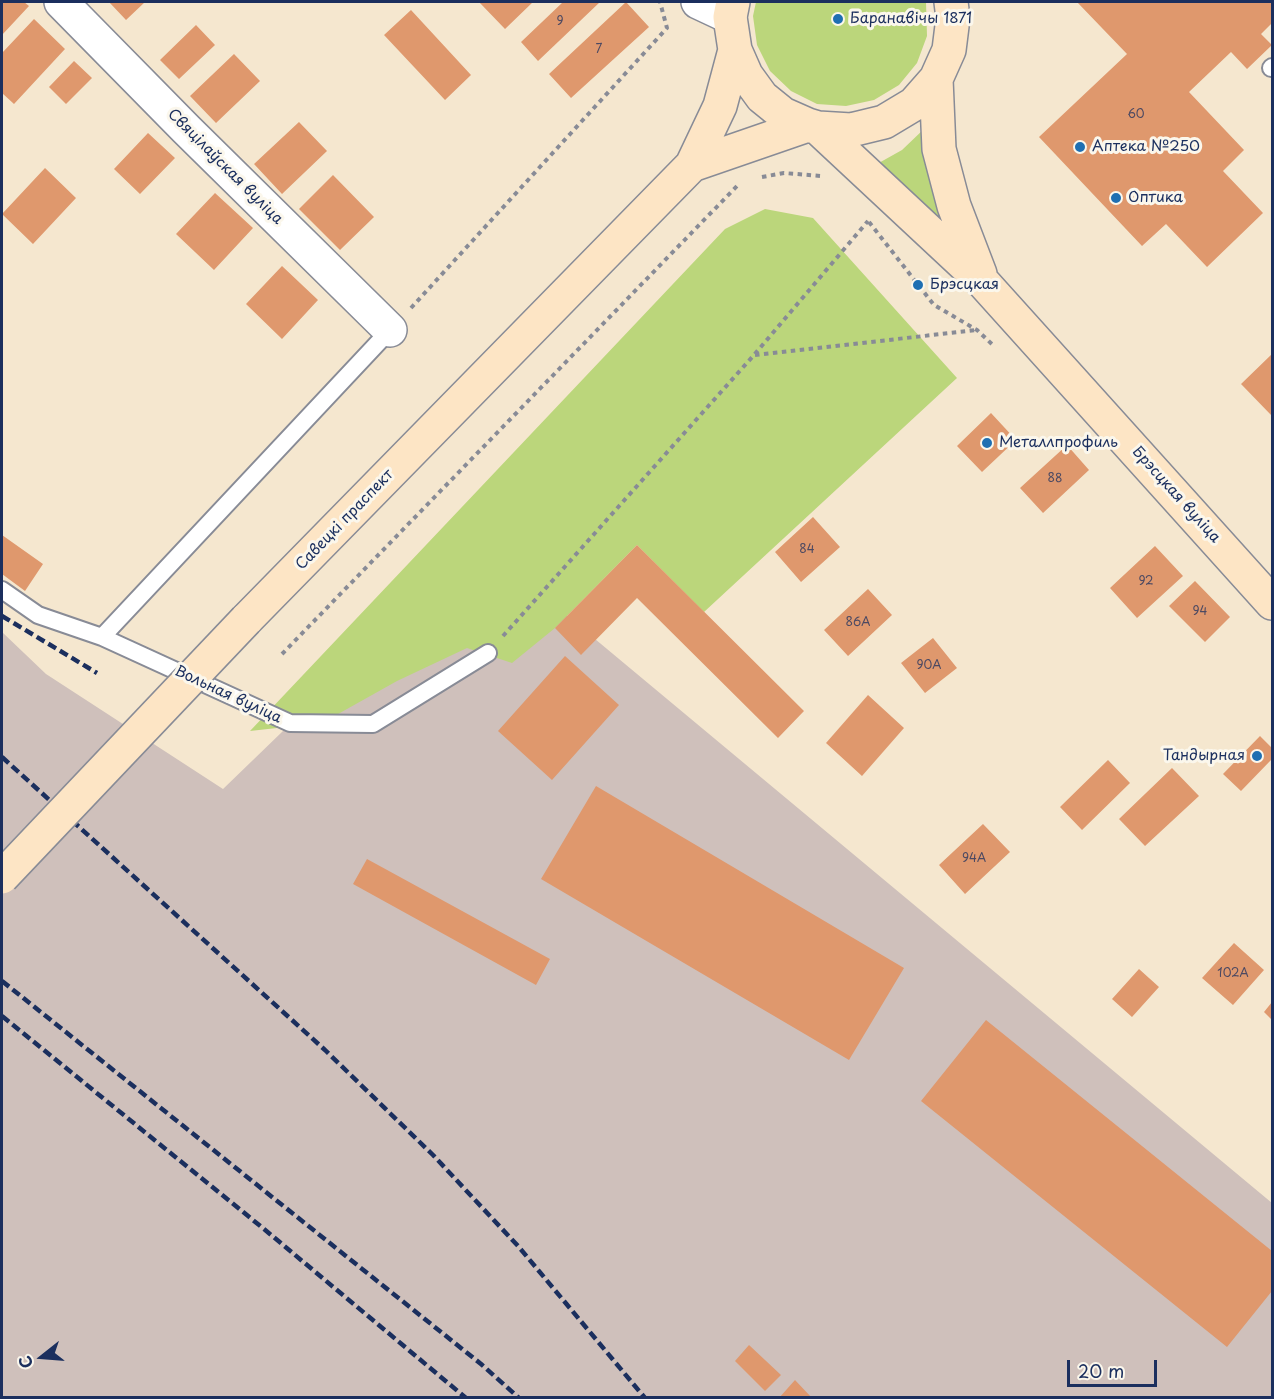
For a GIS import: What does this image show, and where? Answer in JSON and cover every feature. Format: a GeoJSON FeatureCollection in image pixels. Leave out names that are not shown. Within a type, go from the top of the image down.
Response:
{"type":"FeatureCollection","features":[{"type":"Feature","properties":{"kind":"main road"},"geometry":{"type":"LineString","coordinates":[[731,9],[735,50],[746,75],[762,97],[783,114],[813,126],[851,130],[884,122],[914,104],[936,79],[949,50],[953,18],[951,2]]}},
{"type":"Feature","properties":{"kind":"main road","name":"Савецкі праспект"},"geometry":{"type":"LineString","coordinates":[[2,877],[246,620],[693,165],[720,106],[735,50]]}},
{"type":"Feature","properties":{"kind":"main road","name":"Брэсцкая вуліца"},"geometry":{"type":"LineString","coordinates":[[936,79],[939,149],[954,206],[982,281]]}},
{"type":"Feature","properties":{"kind":"main road","name":"Брэсцкая вуліца"},"geometry":{"type":"LineString","coordinates":[[813,126],[982,281],[1272,603]]}},
{"type":"Feature","properties":{"kind":"main road","name":"Савецкі праспект"},"geometry":{"type":"LineString","coordinates":[[693,165],[813,126]]}},
{"type":"Feature","properties":{"kind":"street","name":"Свяцілаўская вуліца"},"geometry":{"type":"LineString","coordinates":[[61,2],[390,330]]}},
{"type":"Feature","properties":{"kind":"street"},"geometry":{"type":"LineString","coordinates":[[698,2],[731,9]]}},
{"type":"Feature","properties":{"kind":"lane"},"geometry":{"type":"LineString","coordinates":[[102,637],[390,330]]}},
{"type":"Feature","properties":{"kind":"lane","name":"Вольная вуліца"},"geometry":{"type":"LineString","coordinates":[[2,590],[38,615],[102,637],[290,723],[373,724],[488,653]]}},
{"type":"Feature","properties":{"kind":"path"},"geometry":{"type":"LineString","coordinates":[[390,330],[667,28],[660,2]]}},
{"type":"Feature","properties":{"kind":"path"},"geometry":{"type":"LineString","coordinates":[[752,178],[784,173],[821,176],[829,183]]}},
{"type":"Feature","properties":{"kind":"path"},"geometry":{"type":"LineString","coordinates":[[282,654],[742,180]]}},
{"type":"Feature","properties":{"kind":"path"},"geometry":{"type":"LineString","coordinates":[[860,213],[934,306],[977,330],[1001,353]]}},
{"type":"Feature","properties":{"kind":"path"},"geometry":{"type":"LineString","coordinates":[[488,653],[754,355],[868,221]]}},
{"type":"Feature","properties":{"kind":"path"},"geometry":{"type":"LineString","coordinates":[[754,355],[977,330]]}},
{"type":"Feature","properties":{"kind":"shaded area"},"geometry":{"type":"Polygon","coordinates":[[[492,529],[559,609],[1272,1203],[1272,1397],[2,1397],[2,632],[46,674],[223,789],[492,529]]]}},
{"type":"Feature","properties":{"kind":"green space"},"geometry":{"type":"Polygon","coordinates":[[[756,2],[926,2],[927,36],[917,63],[899,85],[874,100],[846,106],[817,104],[791,91],[770,71],[757,45],[753,16],[756,2]]]}},
{"type":"Feature","properties":{"kind":"green space"},"geometry":{"type":"Polygon","coordinates":[[[925,128],[948,234],[877,164],[902,150],[925,128]]]}},
{"type":"Feature","properties":{"kind":"green space"},"geometry":{"type":"Polygon","coordinates":[[[765,209],[813,218],[957,378],[704,612],[637,545],[555,628],[512,663],[467,648],[397,681],[322,723],[250,731],[725,229],[765,209]]]}},
{"type":"Feature","properties":{"kind":"building"},"geometry":{"type":"Polygon","coordinates":[[[2,2],[24,2],[29,6],[2,35],[2,2]]]}},
{"type":"Feature","properties":{"kind":"building"},"geometry":{"type":"Polygon","coordinates":[[[109,2],[145,2],[126,20],[109,2]]]}},
{"type":"Feature","properties":{"kind":"building"},"geometry":{"type":"Polygon","coordinates":[[[479,2],[533,2],[505,29],[479,2]]]}},
{"type":"Feature","properties":{"kind":"building"},"geometry":{"type":"Polygon","coordinates":[[[563,2],[600,2],[538,61],[521,42],[563,2]]]}},
{"type":"Feature","properties":{"kind":"building"},"geometry":{"type":"Polygon","coordinates":[[[626,2],[649,27],[571,98],[549,74],[626,2]]]}},
{"type":"Feature","properties":{"kind":"building"},"geometry":{"type":"Polygon","coordinates":[[[1077,2],[1272,2],[1272,23],[1261,34],[1272,45],[1247,69],[1231,52],[1189,92],[1244,150],[1223,171],[1263,213],[1207,267],[1166,224],[1142,246],[1039,137],[1127,54],[1077,2]]]}},
{"type":"Feature","properties":{"kind":"building"},"geometry":{"type":"Polygon","coordinates":[[[411,10],[471,75],[445,100],[384,35],[411,10]]]}},
{"type":"Feature","properties":{"kind":"building"},"geometry":{"type":"Polygon","coordinates":[[[34,19],[65,49],[14,104],[2,93],[2,53],[34,19]]]}},
{"type":"Feature","properties":{"kind":"building"},"geometry":{"type":"Polygon","coordinates":[[[196,25],[215,45],[179,79],[160,60],[196,25]]]}},
{"type":"Feature","properties":{"kind":"building"},"geometry":{"type":"Polygon","coordinates":[[[234,54],[260,81],[216,123],[190,96],[234,54]]]}},
{"type":"Feature","properties":{"kind":"building"},"geometry":{"type":"Polygon","coordinates":[[[74,61],[92,78],[66,104],[49,87],[74,61]]]}},
{"type":"Feature","properties":{"kind":"building"},"geometry":{"type":"Polygon","coordinates":[[[299,122],[327,151],[282,194],[254,164],[299,122]]]}},
{"type":"Feature","properties":{"kind":"building"},"geometry":{"type":"Polygon","coordinates":[[[148,133],[175,158],[140,194],[114,169],[148,133]]]}},
{"type":"Feature","properties":{"kind":"building"},"geometry":{"type":"Polygon","coordinates":[[[45,168],[76,198],[33,244],[2,214],[45,168]]]}},
{"type":"Feature","properties":{"kind":"building"},"geometry":{"type":"Polygon","coordinates":[[[333,175],[374,217],[340,250],[299,209],[333,175]]]}},
{"type":"Feature","properties":{"kind":"building"},"geometry":{"type":"Polygon","coordinates":[[[215,193],[253,228],[214,270],[176,234],[215,193]]]}},
{"type":"Feature","properties":{"kind":"building"},"geometry":{"type":"Polygon","coordinates":[[[282,266],[318,300],[282,339],[246,304],[282,266]]]}},
{"type":"Feature","properties":{"kind":"building"},"geometry":{"type":"Polygon","coordinates":[[[1272,354],[1272,416],[1241,384],[1272,354]]]}},
{"type":"Feature","properties":{"kind":"building","name":"Металлпрофиль"},"geometry":{"type":"Polygon","coordinates":[[[991,413],[1016,440],[982,472],[957,446],[991,413]]]}},
{"type":"Feature","properties":{"kind":"building"},"geometry":{"type":"Polygon","coordinates":[[[1067,445],[1089,470],[1043,513],[1020,488],[1067,445]]]}},
{"type":"Feature","properties":{"kind":"building"},"geometry":{"type":"Polygon","coordinates":[[[813,517],[840,547],[801,582],[775,552],[813,517]]]}},
{"type":"Feature","properties":{"kind":"building"},"geometry":{"type":"Polygon","coordinates":[[[2,535],[43,564],[25,591],[2,574],[2,535]]]}},
{"type":"Feature","properties":{"kind":"building"},"geometry":{"type":"Polygon","coordinates":[[[637,545],[804,711],[778,738],[637,598],[581,655],[555,628],[637,545]]]}},
{"type":"Feature","properties":{"kind":"building"},"geometry":{"type":"Polygon","coordinates":[[[1155,546],[1183,576],[1137,618],[1110,588],[1155,546]]]}},
{"type":"Feature","properties":{"kind":"building"},"geometry":{"type":"Polygon","coordinates":[[[1195,581],[1230,617],[1205,642],[1169,606],[1195,581]]]}},
{"type":"Feature","properties":{"kind":"building"},"geometry":{"type":"Polygon","coordinates":[[[868,589],[892,615],[848,656],[824,630],[868,589]]]}},
{"type":"Feature","properties":{"kind":"building"},"geometry":{"type":"Polygon","coordinates":[[[933,638],[957,668],[925,693],[901,663],[933,638]]]}},
{"type":"Feature","properties":{"kind":"building"},"geometry":{"type":"Polygon","coordinates":[[[565,656],[619,705],[552,780],[498,731],[565,656]]]}},
{"type":"Feature","properties":{"kind":"building"},"geometry":{"type":"Polygon","coordinates":[[[868,695],[904,728],[862,776],[826,743],[868,695]]]}},
{"type":"Feature","properties":{"kind":"building"},"geometry":{"type":"Polygon","coordinates":[[[1260,736],[1272,748],[1272,759],[1241,791],[1223,774],[1260,736]]]}},
{"type":"Feature","properties":{"kind":"building"},"geometry":{"type":"Polygon","coordinates":[[[1108,760],[1130,783],[1082,830],[1060,807],[1108,760]]]}},
{"type":"Feature","properties":{"kind":"building"},"geometry":{"type":"Polygon","coordinates":[[[1172,768],[1199,796],[1145,846],[1119,819],[1172,768]]]}},
{"type":"Feature","properties":{"kind":"building"},"geometry":{"type":"Polygon","coordinates":[[[596,786],[904,968],[849,1060],[541,879],[596,786]]]}},
{"type":"Feature","properties":{"kind":"building"},"geometry":{"type":"Polygon","coordinates":[[[983,824],[1010,852],[965,894],[939,865],[983,824]]]}},
{"type":"Feature","properties":{"kind":"building"},"geometry":{"type":"Polygon","coordinates":[[[367,859],[550,959],[536,985],[353,884],[367,859]]]}},
{"type":"Feature","properties":{"kind":"building"},"geometry":{"type":"Polygon","coordinates":[[[1234,943],[1264,970],[1233,1005],[1202,978],[1234,943]]]}},
{"type":"Feature","properties":{"kind":"building"},"geometry":{"type":"Polygon","coordinates":[[[1139,969],[1159,987],[1132,1017],[1112,999],[1139,969]]]}},
{"type":"Feature","properties":{"kind":"building"},"geometry":{"type":"Polygon","coordinates":[[[1272,1002],[1272,1020],[1264,1012],[1272,1002]]]}},
{"type":"Feature","properties":{"kind":"building"},"geometry":{"type":"Polygon","coordinates":[[[986,1020],[1272,1251],[1272,1291],[1227,1347],[921,1101],[986,1020]]]}},
{"type":"Feature","properties":{"kind":"building"},"geometry":{"type":"Polygon","coordinates":[[[749,1345],[781,1375],[765,1391],[735,1361],[749,1345]]]}},
{"type":"Feature","properties":{"kind":"building"},"geometry":{"type":"Polygon","coordinates":[[[795,1380],[812,1398],[779,1398],[795,1380]]]}},
{"type":"Feature","properties":{"kind":"railway"},"geometry":{"type":"LineString","coordinates":[[2,616],[97,673]]}},
{"type":"Feature","properties":{"kind":"railway"},"geometry":{"type":"LineString","coordinates":[[2,757],[325,1050],[433,1155],[518,1246],[645,1398]]}},
{"type":"Feature","properties":{"kind":"railway"},"geometry":{"type":"LineString","coordinates":[[2,981],[481,1364],[519,1398]]}},
{"type":"Feature","properties":{"kind":"railway"},"geometry":{"type":"LineString","coordinates":[[2,1016],[264,1229],[466,1398]]}},
{"type":"Feature","properties":{"kind":"place","name":"Баранавічы 1871"},"geometry":{"type":"Point","coordinates":[838,19]}},
{"type":"Feature","properties":{"kind":"place","name":"Аптека №250"},"geometry":{"type":"Point","coordinates":[1080,147]}},
{"type":"Feature","properties":{"kind":"place","name":"Оптика"},"geometry":{"type":"Point","coordinates":[1116,198]}},
{"type":"Feature","properties":{"kind":"place","name":"Брэсцкая"},"geometry":{"type":"Point","coordinates":[918,285]}},
{"type":"Feature","properties":{"kind":"place","name":"Металлпрофиль"},"geometry":{"type":"Point","coordinates":[987,443]}},
{"type":"Feature","properties":{"kind":"place","name":"Тандырная"},"geometry":{"type":"Point","coordinates":[1257,756]}}]}
